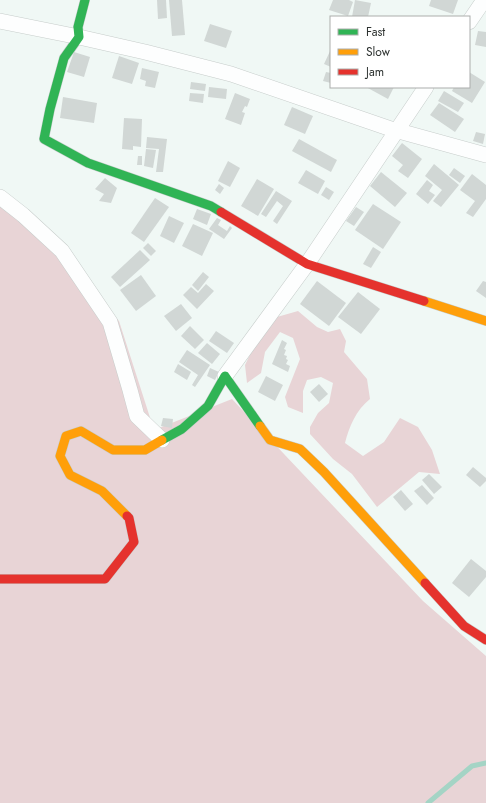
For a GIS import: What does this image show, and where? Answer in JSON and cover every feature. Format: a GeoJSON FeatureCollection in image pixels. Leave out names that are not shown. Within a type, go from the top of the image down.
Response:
{"type":"FeatureCollection","features":[{"type":"Feature","properties":{"kind":"street"},"geometry":{"type":"LineString","coordinates":[[84,0],[78,27],[79,36],[64,58],[50,109],[44,139],[88,163],[211,206],[307,264],[486,321]]}},
{"type":"Feature","properties":{"kind":"street"},"geometry":{"type":"LineString","coordinates":[[470,21],[484,0]]}},
{"type":"Feature","properties":{"kind":"street"},"geometry":{"type":"LineString","coordinates":[[0,22],[79,36],[231,74],[396,130],[486,155]]}},
{"type":"Feature","properties":{"kind":"street"},"geometry":{"type":"LineString","coordinates":[[0,579],[105,579],[134,542],[129,518],[102,491],[70,475],[60,456],[66,436],[81,431],[112,450],[145,450],[182,429],[208,406],[225,376],[307,264],[425,88]]}},
{"type":"Feature","properties":{"kind":"street"},"geometry":{"type":"LineString","coordinates":[[0,197],[23,215],[62,251],[110,322],[137,416],[162,440]]}},
{"type":"Feature","properties":{"kind":"street"},"geometry":{"type":"LineString","coordinates":[[225,376],[270,440],[300,449],[324,472],[464,626],[486,640]]}},
{"type":"Feature","properties":{"kind":"shaded area"},"geometry":{"type":"Polygon","coordinates":[[[0,204],[27,221],[119,321],[154,430],[232,399],[423,601],[486,656],[486,803],[0,803],[0,204]]]}},
{"type":"Feature","properties":{"kind":"shaded area"},"geometry":{"type":"Polygon","coordinates":[[[298,311],[317,327],[328,332],[340,329],[346,341],[344,352],[367,379],[370,399],[361,408],[354,419],[345,443],[363,456],[384,442],[400,418],[418,427],[432,450],[440,474],[419,472],[377,507],[352,474],[333,459],[310,434],[310,427],[318,413],[329,403],[333,383],[321,377],[307,380],[303,391],[303,413],[288,407],[285,397],[300,359],[293,338],[280,332],[265,352],[261,373],[247,383],[245,365],[263,328],[277,317],[298,311]]]}},
{"type":"Feature","properties":{"kind":"building"},"geometry":{"type":"Polygon","coordinates":[[[157,0],[166,0],[167,18],[158,19],[157,0]]]}},
{"type":"Feature","properties":{"kind":"building"},"geometry":{"type":"Polygon","coordinates":[[[169,0],[182,0],[185,35],[172,36],[169,0]]]}},
{"type":"Feature","properties":{"kind":"building"},"geometry":{"type":"Polygon","coordinates":[[[333,0],[349,0],[353,2],[348,16],[329,10],[333,0]]]}},
{"type":"Feature","properties":{"kind":"building"},"geometry":{"type":"Polygon","coordinates":[[[355,0],[371,3],[368,16],[352,16],[355,0]]]}},
{"type":"Feature","properties":{"kind":"building"},"geometry":{"type":"Polygon","coordinates":[[[431,0],[458,0],[453,14],[429,6],[431,0]]]}},
{"type":"Feature","properties":{"kind":"building"},"geometry":{"type":"Polygon","coordinates":[[[210,24],[232,31],[226,48],[204,41],[210,24]]]}},
{"type":"Feature","properties":{"kind":"building"},"geometry":{"type":"Polygon","coordinates":[[[478,31],[486,32],[486,47],[475,45],[478,31]]]}},
{"type":"Feature","properties":{"kind":"building"},"geometry":{"type":"Polygon","coordinates":[[[330,51],[330,67],[324,64],[330,51]]]}},
{"type":"Feature","properties":{"kind":"building"},"geometry":{"type":"Polygon","coordinates":[[[74,52],[90,57],[84,77],[67,72],[74,52]]]}},
{"type":"Feature","properties":{"kind":"building"},"geometry":{"type":"Polygon","coordinates":[[[119,56],[139,63],[132,84],[112,78],[119,56]]]}},
{"type":"Feature","properties":{"kind":"building"},"geometry":{"type":"Polygon","coordinates":[[[142,68],[159,72],[155,88],[145,86],[146,81],[140,79],[142,68]]]}},
{"type":"Feature","properties":{"kind":"building"},"geometry":{"type":"Polygon","coordinates":[[[326,72],[330,73],[330,83],[323,81],[326,72]]]}},
{"type":"Feature","properties":{"kind":"building"},"geometry":{"type":"Polygon","coordinates":[[[470,73],[485,82],[472,103],[452,91],[454,88],[470,88],[470,73]]]}},
{"type":"Feature","properties":{"kind":"building"},"geometry":{"type":"Polygon","coordinates":[[[191,82],[206,84],[205,91],[190,89],[191,82]]]}},
{"type":"Feature","properties":{"kind":"building"},"geometry":{"type":"Polygon","coordinates":[[[209,87],[227,89],[226,99],[208,97],[209,87]]]}},
{"type":"Feature","properties":{"kind":"building"},"geometry":{"type":"Polygon","coordinates":[[[368,88],[394,88],[388,99],[368,88]]]}},
{"type":"Feature","properties":{"kind":"building"},"geometry":{"type":"Polygon","coordinates":[[[444,91],[464,103],[458,112],[438,101],[444,91]]]}},
{"type":"Feature","properties":{"kind":"building"},"geometry":{"type":"Polygon","coordinates":[[[190,93],[204,94],[203,103],[189,101],[190,93]]]}},
{"type":"Feature","properties":{"kind":"building"},"geometry":{"type":"Polygon","coordinates":[[[235,93],[250,99],[247,107],[245,106],[242,112],[245,113],[241,125],[225,119],[235,93]]]}},
{"type":"Feature","properties":{"kind":"building"},"geometry":{"type":"Polygon","coordinates":[[[63,97],[97,103],[94,123],[60,118],[63,97]]]}},
{"type":"Feature","properties":{"kind":"building"},"geometry":{"type":"Polygon","coordinates":[[[439,103],[464,119],[455,132],[430,115],[439,103]]]}},
{"type":"Feature","properties":{"kind":"building"},"geometry":{"type":"Polygon","coordinates":[[[292,107],[313,116],[305,134],[284,125],[292,107]]]}},
{"type":"Feature","properties":{"kind":"building"},"geometry":{"type":"Polygon","coordinates":[[[124,118],[142,119],[141,147],[133,146],[133,150],[122,149],[124,118]]]}},
{"type":"Feature","properties":{"kind":"building"},"geometry":{"type":"Polygon","coordinates":[[[476,132],[485,134],[483,144],[473,141],[476,132]]]}},
{"type":"Feature","properties":{"kind":"building"},"geometry":{"type":"Polygon","coordinates":[[[147,137],[167,139],[163,172],[156,172],[159,149],[146,148],[147,137]]]}},
{"type":"Feature","properties":{"kind":"building"},"geometry":{"type":"Polygon","coordinates":[[[299,139],[337,160],[331,172],[292,151],[299,139]]]}},
{"type":"Feature","properties":{"kind":"building"},"geometry":{"type":"Polygon","coordinates":[[[402,143],[422,159],[408,178],[398,171],[403,165],[392,156],[402,143]]]}},
{"type":"Feature","properties":{"kind":"building"},"geometry":{"type":"Polygon","coordinates":[[[146,149],[156,150],[153,168],[144,166],[146,149]]]}},
{"type":"Feature","properties":{"kind":"building"},"geometry":{"type":"Polygon","coordinates":[[[138,156],[142,156],[142,165],[137,165],[138,156]]]}},
{"type":"Feature","properties":{"kind":"building"},"geometry":{"type":"Polygon","coordinates":[[[228,161],[240,168],[230,187],[218,181],[228,161]]]}},
{"type":"Feature","properties":{"kind":"building"},"geometry":{"type":"Polygon","coordinates":[[[434,164],[459,185],[441,207],[433,201],[442,190],[425,176],[434,164]]]}},
{"type":"Feature","properties":{"kind":"building"},"geometry":{"type":"Polygon","coordinates":[[[454,168],[465,176],[460,183],[449,175],[454,168]]]}},
{"type":"Feature","properties":{"kind":"building"},"geometry":{"type":"Polygon","coordinates":[[[306,170],[325,181],[318,194],[298,183],[306,170]]]}},
{"type":"Feature","properties":{"kind":"building"},"geometry":{"type":"Polygon","coordinates":[[[381,172],[407,193],[395,207],[370,186],[381,172]]]}},
{"type":"Feature","properties":{"kind":"building"},"geometry":{"type":"Polygon","coordinates":[[[472,174],[486,185],[486,199],[473,217],[466,213],[475,201],[460,190],[472,174]]]}},
{"type":"Feature","properties":{"kind":"building"},"geometry":{"type":"Polygon","coordinates":[[[105,178],[117,188],[111,203],[99,201],[104,194],[95,189],[105,178]]]}},
{"type":"Feature","properties":{"kind":"building"},"geometry":{"type":"Polygon","coordinates":[[[257,179],[274,189],[258,216],[241,206],[257,179]]]}},
{"type":"Feature","properties":{"kind":"building"},"geometry":{"type":"Polygon","coordinates":[[[427,180],[433,185],[429,191],[435,195],[428,204],[416,194],[427,180]]]}},
{"type":"Feature","properties":{"kind":"building"},"geometry":{"type":"Polygon","coordinates":[[[219,184],[224,188],[220,194],[215,190],[219,184]]]}},
{"type":"Feature","properties":{"kind":"building"},"geometry":{"type":"Polygon","coordinates":[[[326,187],[334,192],[329,200],[321,195],[326,187]]]}},
{"type":"Feature","properties":{"kind":"building"},"geometry":{"type":"Polygon","coordinates":[[[276,191],[292,201],[277,224],[273,221],[283,206],[277,201],[266,217],[261,214],[276,191]]]}},
{"type":"Feature","properties":{"kind":"building"},"geometry":{"type":"Polygon","coordinates":[[[155,198],[169,207],[144,242],[131,233],[155,198]]]}},
{"type":"Feature","properties":{"kind":"building"},"geometry":{"type":"Polygon","coordinates":[[[373,204],[401,222],[383,249],[355,230],[373,204]]]}},
{"type":"Feature","properties":{"kind":"building"},"geometry":{"type":"Polygon","coordinates":[[[356,207],[364,212],[354,226],[346,221],[356,207]]]}},
{"type":"Feature","properties":{"kind":"building"},"geometry":{"type":"Polygon","coordinates":[[[197,209],[211,214],[207,225],[193,219],[197,209]]]}},
{"type":"Feature","properties":{"kind":"building"},"geometry":{"type":"Polygon","coordinates":[[[169,216],[184,223],[174,243],[160,236],[169,216]]]}},
{"type":"Feature","properties":{"kind":"building"},"geometry":{"type":"Polygon","coordinates":[[[217,218],[221,220],[218,225],[227,231],[230,226],[232,228],[224,239],[209,229],[217,218]]]}},
{"type":"Feature","properties":{"kind":"building"},"geometry":{"type":"Polygon","coordinates":[[[193,224],[213,233],[202,256],[182,246],[193,224]]]}},
{"type":"Feature","properties":{"kind":"building"},"geometry":{"type":"Polygon","coordinates":[[[148,243],[156,251],[151,256],[143,248],[148,243]]]}},
{"type":"Feature","properties":{"kind":"building"},"geometry":{"type":"Polygon","coordinates":[[[373,247],[381,252],[371,268],[363,264],[373,247]]]}},
{"type":"Feature","properties":{"kind":"building"},"geometry":{"type":"Polygon","coordinates":[[[140,250],[150,260],[120,287],[111,277],[140,250]]]}},
{"type":"Feature","properties":{"kind":"building"},"geometry":{"type":"Polygon","coordinates":[[[203,272],[209,277],[198,291],[192,285],[203,272]]]}},
{"type":"Feature","properties":{"kind":"building"},"geometry":{"type":"Polygon","coordinates":[[[141,275],[156,296],[136,311],[120,290],[141,275]]]}},
{"type":"Feature","properties":{"kind":"building"},"geometry":{"type":"Polygon","coordinates":[[[317,281],[346,303],[329,326],[300,304],[317,281]]]}},
{"type":"Feature","properties":{"kind":"building"},"geometry":{"type":"Polygon","coordinates":[[[483,281],[486,282],[486,298],[476,291],[483,281]]]}},
{"type":"Feature","properties":{"kind":"building"},"geometry":{"type":"Polygon","coordinates":[[[206,284],[214,291],[197,309],[183,295],[191,287],[198,293],[206,284]]]}},
{"type":"Feature","properties":{"kind":"building"},"geometry":{"type":"Polygon","coordinates":[[[358,292],[380,309],[361,334],[338,317],[358,292]]]}},
{"type":"Feature","properties":{"kind":"building"},"geometry":{"type":"Polygon","coordinates":[[[181,304],[192,318],[176,331],[164,316],[181,304]]]}},
{"type":"Feature","properties":{"kind":"building"},"geometry":{"type":"Polygon","coordinates":[[[190,326],[204,340],[195,349],[181,336],[190,326]]]}},
{"type":"Feature","properties":{"kind":"building"},"geometry":{"type":"Polygon","coordinates":[[[216,331],[234,343],[227,353],[209,341],[216,331]]]}},
{"type":"Feature","properties":{"kind":"building"},"geometry":{"type":"Polygon","coordinates":[[[282,340],[287,343],[284,349],[286,350],[284,355],[287,356],[286,359],[288,360],[286,364],[290,366],[288,372],[272,364],[282,340]]]}},
{"type":"Feature","properties":{"kind":"building"},"geometry":{"type":"Polygon","coordinates":[[[207,343],[220,354],[212,364],[198,353],[207,343]]]}},
{"type":"Feature","properties":{"kind":"building"},"geometry":{"type":"Polygon","coordinates":[[[187,350],[210,365],[195,387],[192,385],[198,375],[179,362],[187,350]]]}},
{"type":"Feature","properties":{"kind":"building"},"geometry":{"type":"Polygon","coordinates":[[[178,364],[191,372],[187,380],[174,372],[178,364]]]}},
{"type":"Feature","properties":{"kind":"building"},"geometry":{"type":"Polygon","coordinates":[[[210,368],[219,372],[215,380],[207,376],[210,368]]]}},
{"type":"Feature","properties":{"kind":"building"},"geometry":{"type":"Polygon","coordinates":[[[266,376],[283,385],[275,401],[258,392],[266,376]]]}},
{"type":"Feature","properties":{"kind":"building"},"geometry":{"type":"Polygon","coordinates":[[[319,384],[328,394],[319,402],[310,392],[319,384]]]}},
{"type":"Feature","properties":{"kind":"building"},"geometry":{"type":"Polygon","coordinates":[[[163,418],[173,419],[172,428],[161,426],[163,418]]]}},
{"type":"Feature","properties":{"kind":"building"},"geometry":{"type":"Polygon","coordinates":[[[473,467],[486,478],[486,481],[480,487],[466,475],[473,467]]]}},
{"type":"Feature","properties":{"kind":"building"},"geometry":{"type":"Polygon","coordinates":[[[429,474],[442,487],[434,494],[422,480],[429,474]]]}},
{"type":"Feature","properties":{"kind":"building"},"geometry":{"type":"Polygon","coordinates":[[[422,485],[434,498],[427,505],[414,491],[422,485]]]}},
{"type":"Feature","properties":{"kind":"building"},"geometry":{"type":"Polygon","coordinates":[[[401,490],[413,504],[405,511],[393,497],[401,490]]]}},
{"type":"Feature","properties":{"kind":"building"},"geometry":{"type":"Polygon","coordinates":[[[471,559],[486,571],[486,577],[469,597],[452,583],[471,559]]]}},
{"type":"Feature","properties":{"kind":"waterway"},"geometry":{"type":"LineString","coordinates":[[428,803],[472,766],[486,763]]}},
{"type":"Feature","properties":{"kind":"traffic: fast"},"geometry":{"type":"LineString","coordinates":[[85,0],[78,27],[79,37],[64,58],[50,109],[44,139],[88,163],[211,206],[221,212]]}},
{"type":"Feature","properties":{"kind":"traffic: fast"},"geometry":{"type":"LineString","coordinates":[[162,440],[182,429],[208,406],[225,376],[260,426]]}},
{"type":"Feature","properties":{"kind":"traffic: slow"},"geometry":{"type":"LineString","coordinates":[[424,301],[486,321]]}},
{"type":"Feature","properties":{"kind":"traffic: slow"},"geometry":{"type":"LineString","coordinates":[[260,426],[270,440],[300,449],[324,472],[425,583]]}},
{"type":"Feature","properties":{"kind":"traffic: slow"},"geometry":{"type":"LineString","coordinates":[[127,516],[102,491],[70,475],[60,456],[66,436],[81,431],[113,450],[145,450],[162,440]]}},
{"type":"Feature","properties":{"kind":"traffic: jam"},"geometry":{"type":"LineString","coordinates":[[221,212],[307,264],[424,301]]}},
{"type":"Feature","properties":{"kind":"traffic: jam"},"geometry":{"type":"LineString","coordinates":[[0,579],[105,579],[134,542],[129,518],[127,516]]}},
{"type":"Feature","properties":{"kind":"traffic: jam"},"geometry":{"type":"LineString","coordinates":[[425,583],[464,626],[486,640]]}}]}
